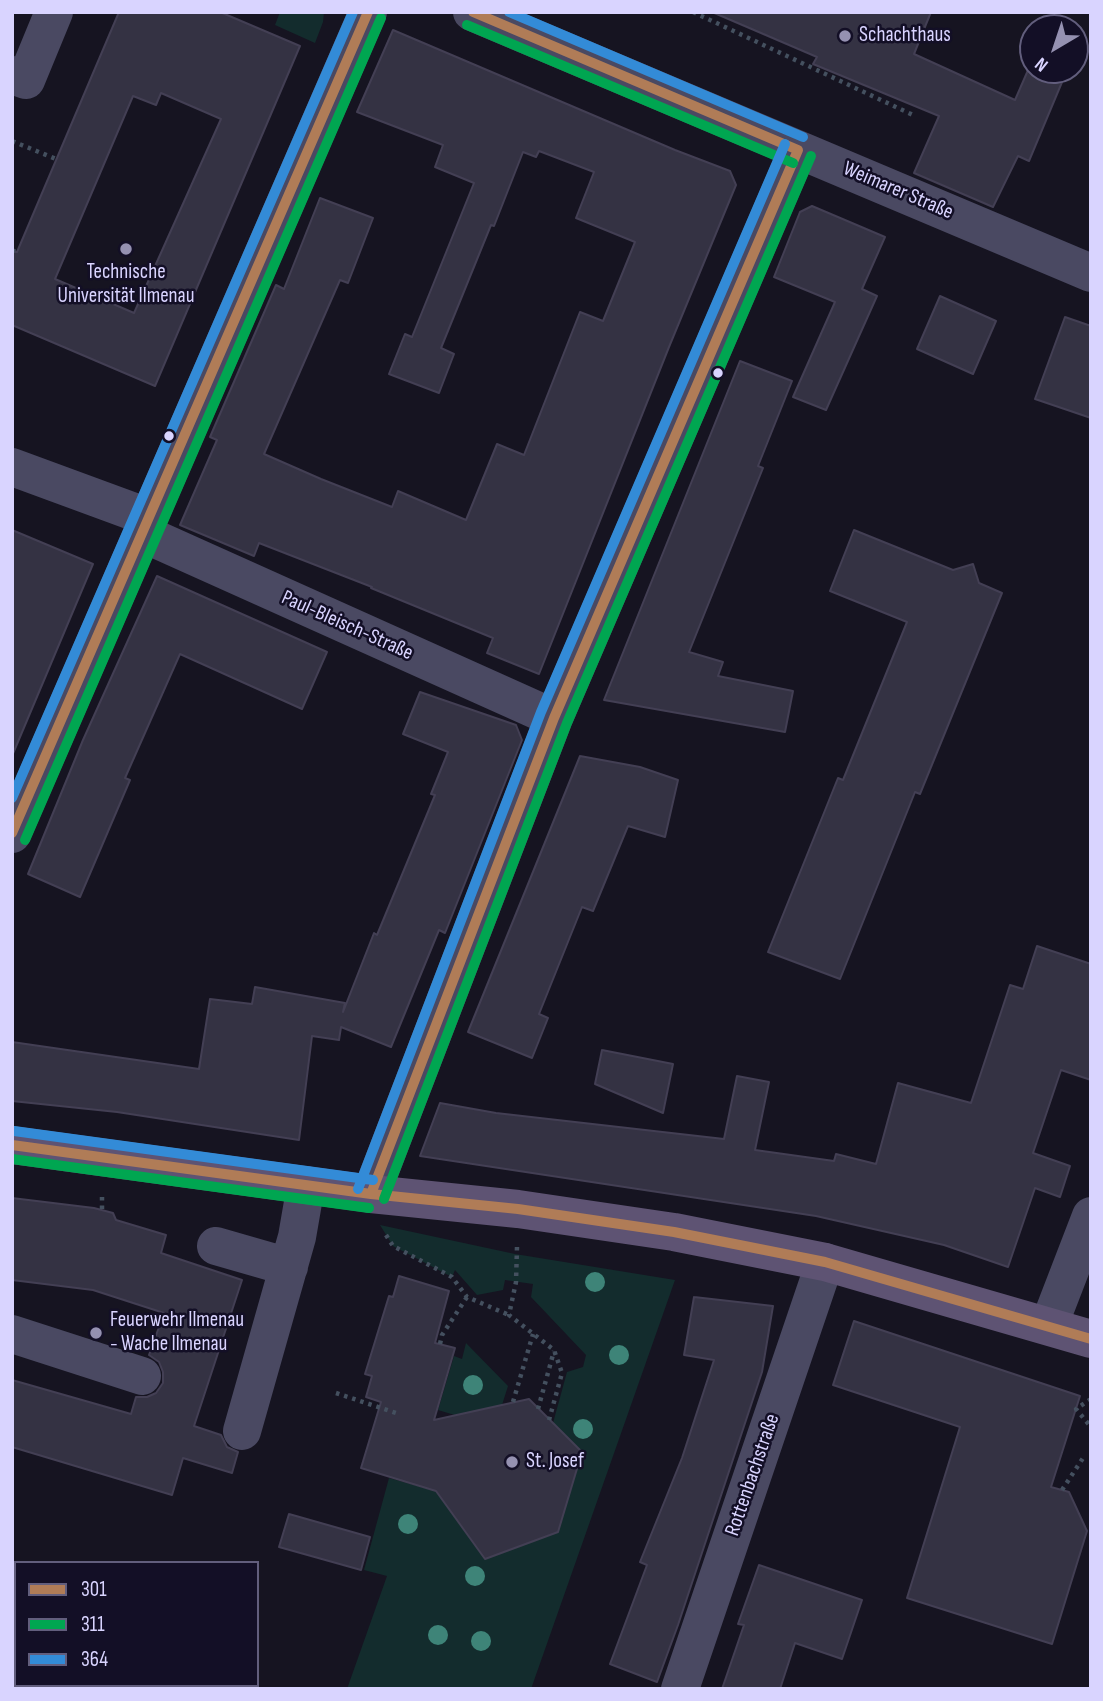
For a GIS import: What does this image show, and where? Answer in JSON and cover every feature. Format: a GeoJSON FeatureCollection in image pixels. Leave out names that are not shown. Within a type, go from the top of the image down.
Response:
{"type":"FeatureCollection","features":[{"type":"Feature","properties":{"kind":"main road"},"geometry":{"type":"LineString","coordinates":[[12,1145],[306,1185],[376,1210],[518,1209],[674,1232],[825,1262],[1091,1339]]}},
{"type":"Feature","properties":{"kind":"street"},"geometry":{"type":"LineString","coordinates":[[12,75],[26,80],[54,12]]}},
{"type":"Feature","properties":{"kind":"street"},"geometry":{"type":"LineString","coordinates":[[12,834],[368,12]]}},
{"type":"Feature","properties":{"kind":"street","name":"Weimarer Straße"},"geometry":{"type":"LineString","coordinates":[[472,12],[1091,273]]}},
{"type":"Feature","properties":{"kind":"street"},"geometry":{"type":"LineString","coordinates":[[376,1210],[554,718],[798,150]]}},
{"type":"Feature","properties":{"kind":"street","name":"Paul-Bleisch-Straße"},"geometry":{"type":"LineString","coordinates":[[12,467],[145,525],[554,718]]}},
{"type":"Feature","properties":{"kind":"street"},"geometry":{"type":"LineString","coordinates":[[242,1430],[297,1237],[306,1185]]}},
{"type":"Feature","properties":{"kind":"street"},"geometry":{"type":"LineString","coordinates":[[1049,1325],[1091,1216]]}},
{"type":"Feature","properties":{"kind":"street"},"geometry":{"type":"LineString","coordinates":[[216,1246],[289,1267]]}},
{"type":"Feature","properties":{"kind":"street","name":"Rottenbachstraße"},"geometry":{"type":"LineString","coordinates":[[681,1689],[825,1262]]}},
{"type":"Feature","properties":{"kind":"street"},"geometry":{"type":"LineString","coordinates":[[12,1334],[142,1376]]}},
{"type":"Feature","properties":{"kind":"path"},"geometry":{"type":"LineString","coordinates":[[693,12],[913,115]]}},
{"type":"Feature","properties":{"kind":"path"},"geometry":{"type":"LineString","coordinates":[[12,141],[56,159]]}},
{"type":"Feature","properties":{"kind":"path"},"geometry":{"type":"LineString","coordinates":[[509,1315],[516,1282],[518,1209]]}},
{"type":"Feature","properties":{"kind":"path"},"geometry":{"type":"LineString","coordinates":[[376,1210],[393,1246],[452,1277],[467,1297],[509,1315],[554,1350],[562,1373],[549,1420]]}},
{"type":"Feature","properties":{"kind":"path"},"geometry":{"type":"LineString","coordinates":[[504,1249],[530,1253]]}},
{"type":"Feature","properties":{"kind":"path"},"geometry":{"type":"LineString","coordinates":[[440,1344],[442,1335],[467,1297]]}},
{"type":"Feature","properties":{"kind":"path"},"geometry":{"type":"LineString","coordinates":[[513,1402],[533,1334]]}},
{"type":"Feature","properties":{"kind":"path"},"geometry":{"type":"LineString","coordinates":[[538,1409],[554,1350]]}},
{"type":"Feature","properties":{"kind":"path"},"geometry":{"type":"LineString","coordinates":[[336,1394],[399,1414]]}},
{"type":"Feature","properties":{"kind":"path"},"geometry":{"type":"LineString","coordinates":[[1091,1399],[1076,1409],[1091,1427]]}},
{"type":"Feature","properties":{"kind":"path"},"geometry":{"type":"LineString","coordinates":[[1062,1490],[1083,1458]]}},
{"type":"Feature","properties":{"kind":"green space"},"geometry":{"type":"Polygon","coordinates":[[[280,12],[324,12],[315,43],[275,25],[280,12]]]}},
{"type":"Feature","properties":{"kind":"green space"},"geometry":{"type":"Polygon","coordinates":[[[380,1225],[515,1254],[675,1280],[531,1689],[347,1689],[387,1576],[364,1570],[389,1478],[436,1491],[485,1559],[558,1532],[582,1453],[553,1423],[567,1372],[583,1367],[586,1355],[531,1297],[533,1284],[505,1280],[503,1290],[477,1295],[455,1270],[452,1277],[393,1246],[380,1225]]]}},
{"type":"Feature","properties":{"kind":"green space"},"geometry":{"type":"Polygon","coordinates":[[[466,1343],[508,1386],[502,1405],[458,1416],[438,1410],[454,1356],[462,1359],[466,1343]]]}},
{"type":"Feature","properties":{"kind":"building"},"geometry":{"type":"Polygon","coordinates":[[[119,12],[220,12],[300,46],[155,386],[12,325],[12,252],[17,252],[119,12]],[[161,93],[156,105],[133,96],[55,279],[134,313],[221,119],[161,93]]]}},
{"type":"Feature","properties":{"kind":"building"},"geometry":{"type":"Polygon","coordinates":[[[712,12],[931,12],[914,54],[1015,100],[1022,84],[1061,84],[1029,161],[1018,156],[993,207],[914,173],[939,116],[813,64],[817,57],[712,12]]]}},
{"type":"Feature","properties":{"kind":"building"},"geometry":{"type":"Polygon","coordinates":[[[393,30],[730,171],[736,185],[539,674],[487,653],[493,638],[372,587],[259,543],[254,556],[180,525],[217,440],[210,437],[276,285],[284,289],[320,198],[373,218],[348,283],[340,280],[264,454],[321,479],[392,507],[398,491],[466,520],[497,444],[524,455],[580,312],[603,321],[635,242],[576,218],[594,172],[539,151],[536,157],[523,152],[441,348],[454,354],[439,393],[389,374],[405,334],[412,337],[474,183],[435,167],[443,145],[357,112],[393,30]]]}},
{"type":"Feature","properties":{"kind":"building"},"geometry":{"type":"Polygon","coordinates":[[[812,206],[885,237],[862,289],[877,296],[826,410],[793,397],[835,302],[774,277],[800,212],[812,206]]]}},
{"type":"Feature","properties":{"kind":"building"},"geometry":{"type":"Polygon","coordinates":[[[940,296],[996,321],[973,374],[917,349],[940,296]]]}},
{"type":"Feature","properties":{"kind":"building"},"geometry":{"type":"Polygon","coordinates":[[[1065,317],[1091,326],[1091,418],[1035,399],[1065,317]]]}},
{"type":"Feature","properties":{"kind":"building"},"geometry":{"type":"Polygon","coordinates":[[[740,361],[792,381],[758,466],[763,468],[689,652],[723,662],[718,676],[793,691],[785,732],[604,700],[740,361]]]}},
{"type":"Feature","properties":{"kind":"building"},"geometry":{"type":"Polygon","coordinates":[[[12,530],[93,564],[12,756],[12,530]]]}},
{"type":"Feature","properties":{"kind":"building"},"geometry":{"type":"Polygon","coordinates":[[[854,530],[953,570],[973,564],[979,583],[1002,593],[920,794],[915,792],[840,979],[768,952],[838,778],[843,780],[907,622],[830,591],[854,530]]]}},
{"type":"Feature","properties":{"kind":"building"},"geometry":{"type":"Polygon","coordinates":[[[157,576],[327,652],[302,709],[180,654],[125,778],[130,780],[80,897],[28,874],[83,740],[157,576]]]}},
{"type":"Feature","properties":{"kind":"building"},"geometry":{"type":"Polygon","coordinates":[[[420,692],[516,725],[522,740],[445,933],[439,930],[391,1047],[341,1027],[339,1040],[312,1036],[299,1140],[117,1112],[12,1101],[12,1042],[199,1069],[210,999],[252,1004],[255,987],[345,1003],[343,1012],[374,933],[377,935],[435,795],[431,794],[448,752],[403,734],[420,692]]]}},
{"type":"Feature","properties":{"kind":"building"},"geometry":{"type":"Polygon","coordinates":[[[580,756],[640,767],[678,780],[665,837],[628,826],[593,911],[582,907],[539,1014],[548,1018],[532,1058],[468,1032],[580,756]]]}},
{"type":"Feature","properties":{"kind":"building"},"geometry":{"type":"Polygon","coordinates":[[[1037,946],[1091,964],[1091,1080],[1061,1070],[1033,1153],[1070,1166],[1060,1197],[1035,1188],[1008,1267],[944,1245],[816,1216],[420,1156],[440,1103],[496,1113],[724,1139],[737,1076],[769,1082],[755,1150],[834,1161],[836,1154],[876,1164],[898,1083],[971,1103],[1010,985],[1023,989],[1037,946]]]}},
{"type":"Feature","properties":{"kind":"building"},"geometry":{"type":"Polygon","coordinates":[[[602,1050],[673,1064],[663,1113],[595,1084],[602,1050]]]}},
{"type":"Feature","properties":{"kind":"building"},"geometry":{"type":"Polygon","coordinates":[[[12,1198],[94,1208],[113,1213],[116,1220],[166,1235],[161,1253],[242,1280],[194,1426],[221,1435],[227,1447],[238,1452],[232,1473],[183,1458],[172,1495],[12,1447],[12,1380],[131,1414],[136,1397],[147,1397],[156,1393],[163,1383],[163,1372],[159,1362],[149,1355],[164,1313],[93,1290],[12,1280],[12,1198]]]}},
{"type":"Feature","properties":{"kind":"building"},"geometry":{"type":"Polygon","coordinates":[[[399,1276],[449,1291],[435,1343],[455,1348],[434,1420],[529,1399],[582,1452],[558,1532],[485,1559],[436,1491],[361,1468],[381,1402],[366,1397],[372,1376],[365,1374],[389,1296],[393,1297],[399,1276]]]}},
{"type":"Feature","properties":{"kind":"building"},"geometry":{"type":"Polygon","coordinates":[[[694,1297],[773,1306],[762,1372],[657,1682],[610,1664],[647,1565],[640,1562],[682,1458],[714,1360],[684,1355],[694,1297]]]}},
{"type":"Feature","properties":{"kind":"building"},"geometry":{"type":"Polygon","coordinates":[[[854,1321],[1080,1396],[1051,1487],[1069,1492],[1087,1531],[1052,1644],[907,1598],[960,1427],[833,1385],[854,1321]]]}},
{"type":"Feature","properties":{"kind":"building"},"geometry":{"type":"Polygon","coordinates":[[[289,1514],[370,1537],[361,1570],[279,1547],[289,1514]]]}},
{"type":"Feature","properties":{"kind":"building"},"geometry":{"type":"Polygon","coordinates":[[[759,1565],[862,1600],[842,1659],[795,1643],[780,1689],[722,1689],[744,1625],[738,1624],[759,1565]]]}},
{"type":"Feature","properties":{"kind":"transit line","name":"364"},"geometry":{"type":"LineString","coordinates":[[12,798],[353,12]]}},
{"type":"Feature","properties":{"kind":"transit line","name":"301"},"geometry":{"type":"LineString","coordinates":[[12,833],[368,12]]}},
{"type":"Feature","properties":{"kind":"transit line","name":"301"},"geometry":{"type":"LineString","coordinates":[[473,12],[798,150]]}},
{"type":"Feature","properties":{"kind":"transit line","name":"364"},"geometry":{"type":"LineString","coordinates":[[509,12],[803,137]]}},
{"type":"Feature","properties":{"kind":"transit line","name":"311"},"geometry":{"type":"LineString","coordinates":[[25,840],[381,18]]}},
{"type":"Feature","properties":{"kind":"transit line","name":"311"},"geometry":{"type":"LineString","coordinates":[[467,25],[793,163]]}},
{"type":"Feature","properties":{"kind":"transit line","name":"364"},"geometry":{"type":"LineString","coordinates":[[358,1189],[541,712],[785,144]]}},
{"type":"Feature","properties":{"kind":"transit line","name":"301"},"geometry":{"type":"LineString","coordinates":[[371,1194],[554,718],[798,150]]}},
{"type":"Feature","properties":{"kind":"transit line","name":"311"},"geometry":{"type":"LineString","coordinates":[[384,1199],[567,723],[811,156]]}},
{"type":"Feature","properties":{"kind":"transit line","name":"364"},"geometry":{"type":"LineString","coordinates":[[14,1131],[373,1180]]}},
{"type":"Feature","properties":{"kind":"transit line","name":"301"},"geometry":{"type":"LineString","coordinates":[[12,1145],[371,1194],[518,1209],[674,1232],[825,1262],[1091,1339]]}},
{"type":"Feature","properties":{"kind":"transit line","name":"311"},"geometry":{"type":"LineString","coordinates":[[12,1159],[369,1208]]}},
{"type":"Feature","properties":{"kind":"place","name":"Schachthaus"},"geometry":{"type":"Point","coordinates":[845,36]}},
{"type":"Feature","properties":{"kind":"place","name":"Technische Universität Ilmenau"},"geometry":{"type":"Point","coordinates":[126,249]}},
{"type":"Feature","properties":{"kind":"place","name":"Feuerwehr Ilmenau - Wache Ilmenau"},"geometry":{"type":"Point","coordinates":[96,1333]}},
{"type":"Feature","properties":{"kind":"place","name":"St. Josef"},"geometry":{"type":"Point","coordinates":[512,1462]}}]}
